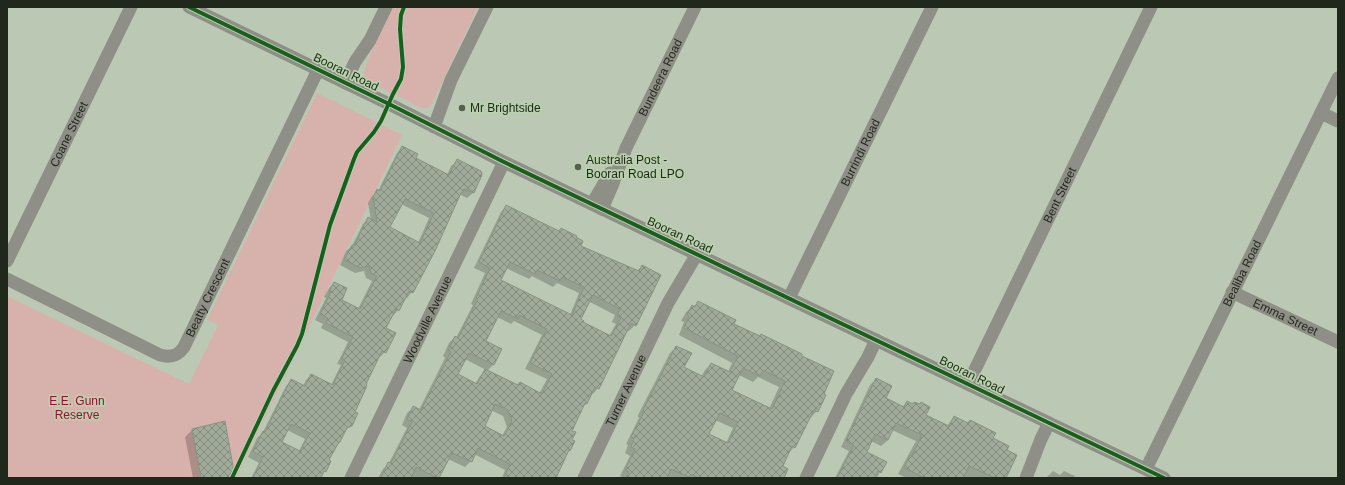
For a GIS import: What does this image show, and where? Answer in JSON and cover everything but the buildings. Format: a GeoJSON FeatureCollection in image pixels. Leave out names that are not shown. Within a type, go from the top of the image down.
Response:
{"type":"FeatureCollection","features":[{"type":"Feature","properties":{"kind":"street","name":"Coane Street"},"geometry":{"type":"LineString","coordinates":[[7,261],[131,7]]}},
{"type":"Feature","properties":{"kind":"street","name":"Booran Road"},"geometry":{"type":"LineString","coordinates":[[189,7],[204,10],[318,70],[504,162],[1164,478]]}},
{"type":"Feature","properties":{"kind":"street"},"geometry":{"type":"LineString","coordinates":[[349,85],[355,62],[370,40],[386,7]]}},
{"type":"Feature","properties":{"kind":"street"},"geometry":{"type":"LineString","coordinates":[[430,125],[434,107],[452,80],[487,7]]}},
{"type":"Feature","properties":{"kind":"street","name":"Bundeera Road"},"geometry":{"type":"LineString","coordinates":[[597,206],[606,178],[626,148],[695,7]]}},
{"type":"Feature","properties":{"kind":"street","name":"Burrindi Road"},"geometry":{"type":"LineString","coordinates":[[789,298],[932,7]]}},
{"type":"Feature","properties":{"kind":"street","name":"Bent Street"},"geometry":{"type":"LineString","coordinates":[[968,384],[1151,7]]}},
{"type":"Feature","properties":{"kind":"street","name":"Beatty Crescent"},"geometry":{"type":"LineString","coordinates":[[7,279],[160,355],[178,355],[184,347],[198,320],[318,70]]}},
{"type":"Feature","properties":{"kind":"street","name":"Bealiba Road"},"geometry":{"type":"LineString","coordinates":[[1146,469],[1338,78]]}},
{"type":"Feature","properties":{"kind":"street"},"geometry":{"type":"LineString","coordinates":[[1321,113],[1338,121]]}},
{"type":"Feature","properties":{"kind":"street","name":"Woodville Avenue"},"geometry":{"type":"LineString","coordinates":[[351,478],[504,162]]}},
{"type":"Feature","properties":{"kind":"street","name":"Turner Avenue"},"geometry":{"type":"LineString","coordinates":[[584,478],[668,303],[681,266],[693,252]]}},
{"type":"Feature","properties":{"kind":"street","name":"Emma Street"},"geometry":{"type":"LineString","coordinates":[[1232,292],[1338,342]]}},
{"type":"Feature","properties":{"kind":"street"},"geometry":{"type":"LineString","coordinates":[[806,478],[846,394],[860,353],[872,338]]}},
{"type":"Feature","properties":{"kind":"street"},"geometry":{"type":"LineString","coordinates":[[1027,478],[1041,439],[1053,425]]}},
{"type":"Feature","properties":{"kind":"green space"},"geometry":{"type":"Polygon","coordinates":[[[393,7],[478,7],[432,103],[428,108],[421,108],[364,79],[364,73],[370,54],[393,7]]]}},
{"type":"Feature","properties":{"kind":"green space","name":"E.E. Gunn Reserve"},"geometry":{"type":"Polygon","coordinates":[[[317,93],[402,135],[236,478],[7,478],[7,296],[189,384],[218,325],[207,320],[317,93]]]}},
{"type":"Feature","properties":{"kind":"cycle path"},"geometry":{"type":"LineString","coordinates":[[189,7],[389,104],[504,162],[1164,478]]}},
{"type":"Feature","properties":{"kind":"cycle path"},"geometry":{"type":"LineString","coordinates":[[232,478],[302,334],[330,225],[354,159],[357,152],[381,121],[401,79],[403,67],[400,29],[401,15],[404,7]]}},
{"type":"Feature","properties":{"kind":"place","name":"Mr Brightside"},"geometry":{"type":"Point","coordinates":[462,108]}},
{"type":"Feature","properties":{"kind":"place","name":"Australia Post - Booran Road LPO"},"geometry":{"type":"Point","coordinates":[578,167]}}]}
